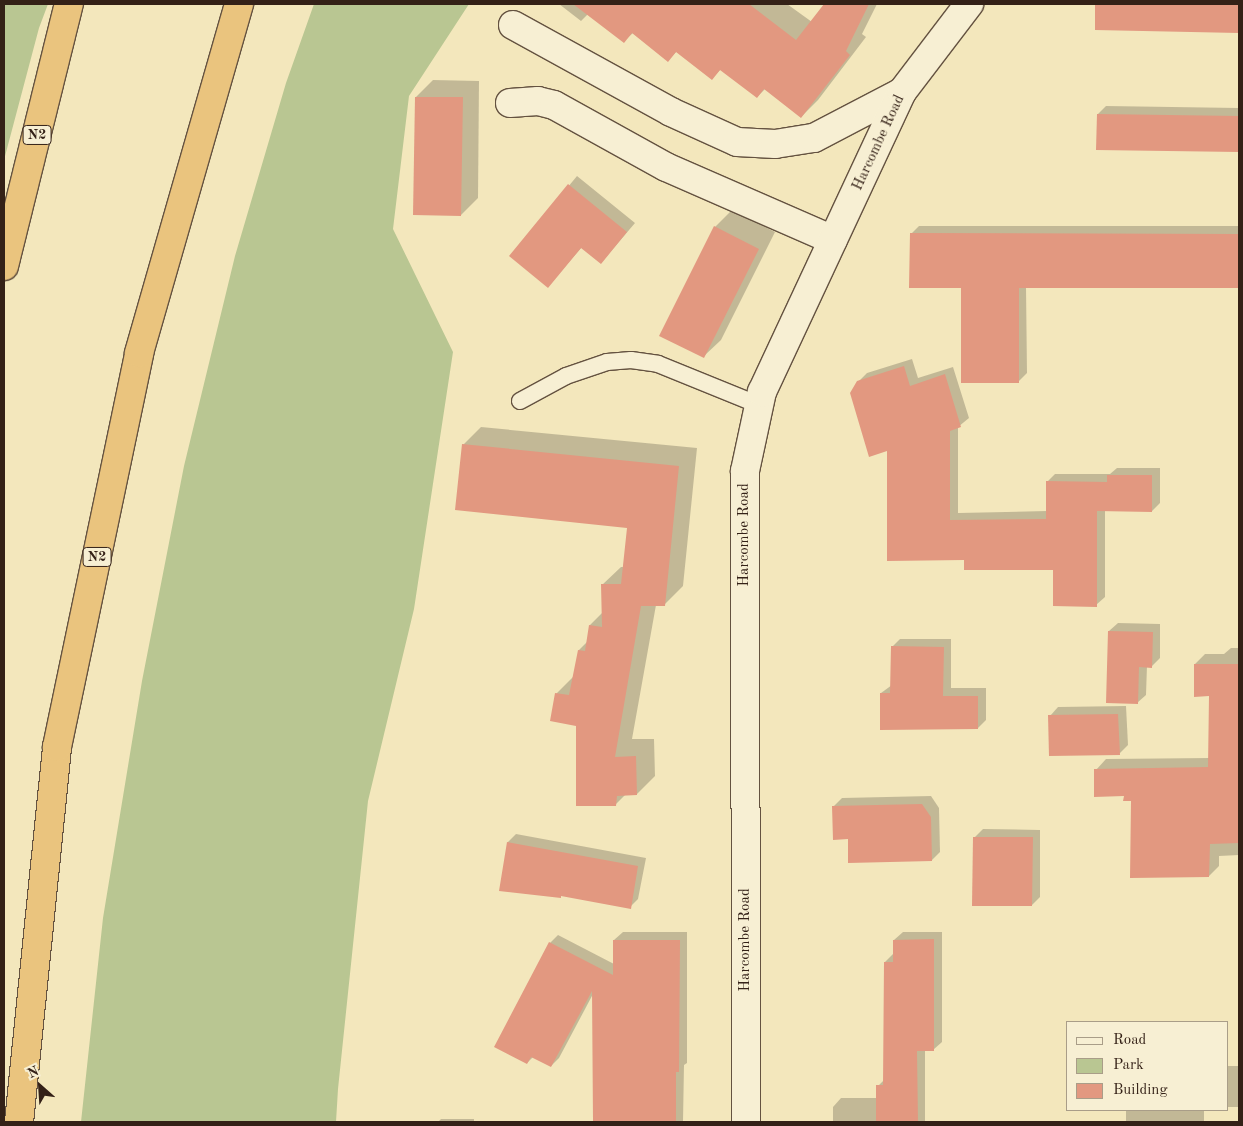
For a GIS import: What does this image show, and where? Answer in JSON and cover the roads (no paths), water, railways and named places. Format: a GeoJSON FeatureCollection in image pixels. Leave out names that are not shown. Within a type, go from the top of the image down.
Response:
{"type":"FeatureCollection","features":[{"type":"Feature","properties":{"kind":"highway","name":"N2"},"geometry":{"type":"LineString","coordinates":[[4,266],[69,4]]}},
{"type":"Feature","properties":{"kind":"highway","name":"N2"},"geometry":{"type":"LineString","coordinates":[[19,1122],[57,747],[139,353],[239,4]]}},
{"type":"Feature","properties":{"kind":"street","name":"Harcombe Road"},"geometry":{"type":"LineString","coordinates":[[746,1122],[745,470],[762,392],[902,92],[969,4]]}},
{"type":"Feature","properties":{"kind":"street"},"geometry":{"type":"LineString","coordinates":[[513,25],[671,112],[737,142],[775,144],[814,138],[902,92]]}},
{"type":"Feature","properties":{"kind":"street"},"geometry":{"type":"LineString","coordinates":[[510,103],[538,102],[554,105],[666,167],[834,240]]}},
{"type":"Feature","properties":{"kind":"lane"},"geometry":{"type":"LineString","coordinates":[[520,401],[566,376],[607,362],[631,360],[658,364],[759,405]]}}]}
